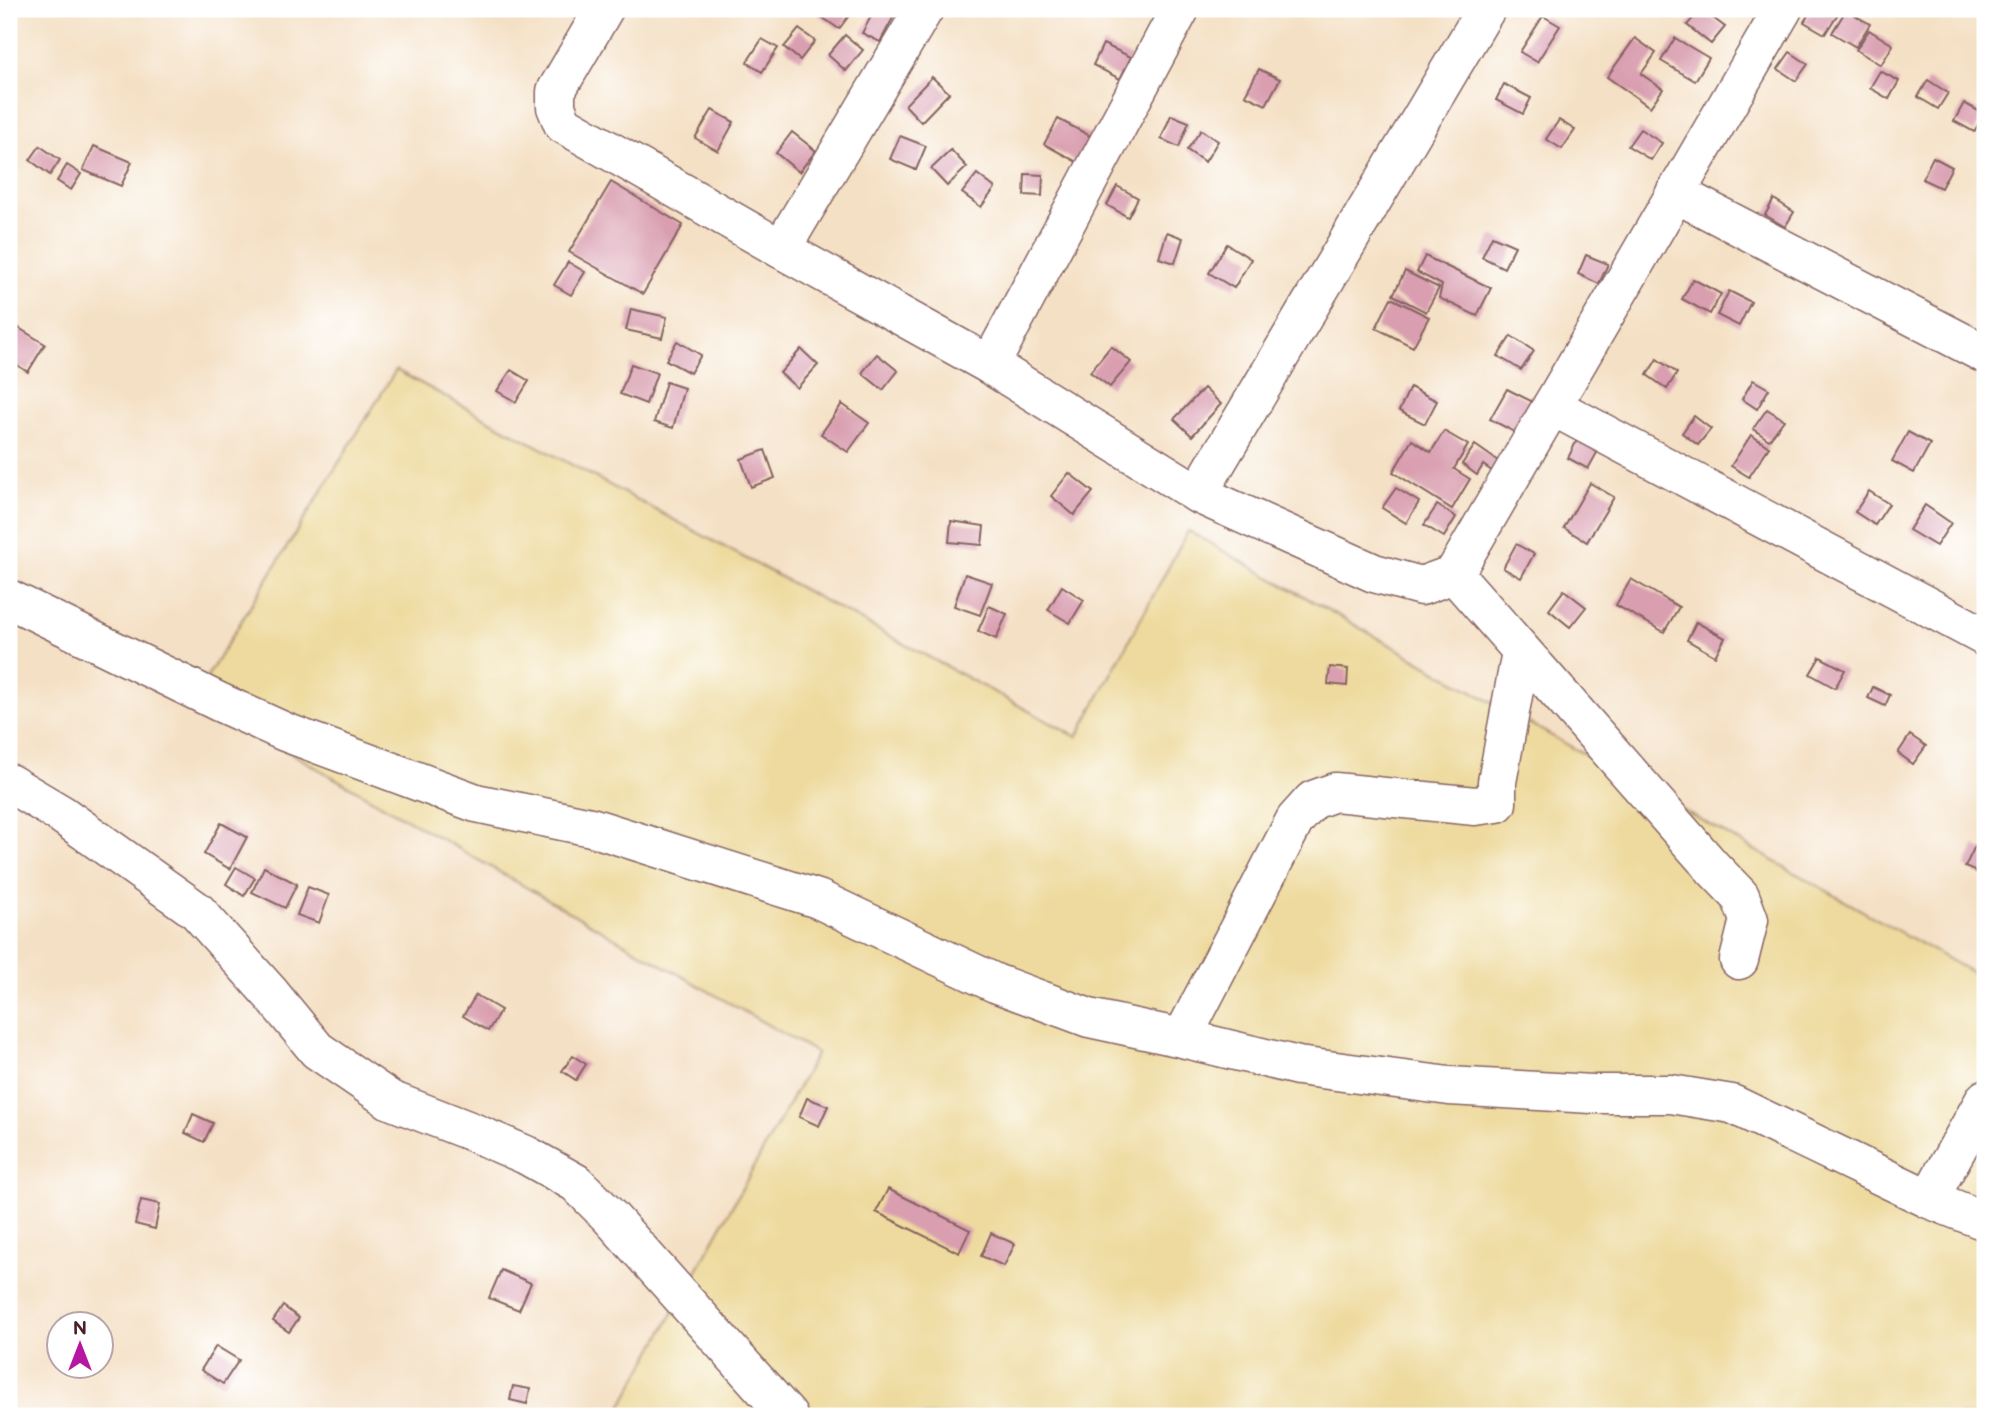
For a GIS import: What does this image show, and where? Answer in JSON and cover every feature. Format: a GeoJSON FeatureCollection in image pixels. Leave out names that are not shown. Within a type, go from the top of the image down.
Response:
{"type":"FeatureCollection","features":[{"type":"Feature","properties":{"kind":"street"},"geometry":{"type":"LineString","coordinates":[[604,9],[556,91],[556,107],[563,124],[780,249],[990,365],[1198,494],[1374,572],[1421,586],[1454,574],[1783,9]]}},
{"type":"Feature","properties":{"kind":"street"},"geometry":{"type":"LineString","coordinates":[[780,249],[924,9]]}},
{"type":"Feature","properties":{"kind":"street"},"geometry":{"type":"LineString","coordinates":[[990,365],[1180,9]]}},
{"type":"Feature","properties":{"kind":"street"},"geometry":{"type":"LineString","coordinates":[[1198,494],[1486,9]]}},
{"type":"Feature","properties":{"kind":"street"},"geometry":{"type":"LineString","coordinates":[[1675,193],[1985,354]]}},
{"type":"Feature","properties":{"kind":"street"},"geometry":{"type":"LineString","coordinates":[[1552,406],[1985,637]]}},
{"type":"Feature","properties":{"kind":"street"},"geometry":{"type":"LineString","coordinates":[[1454,574],[1740,896],[1749,920],[1739,960]]}},
{"type":"Feature","properties":{"kind":"street"},"geometry":{"type":"LineString","coordinates":[[10,602],[298,737],[476,803],[591,827],[818,899],[995,983],[1089,1018],[1298,1066],[1450,1087],[1592,1094],[1671,1094],[1732,1104],[1929,1199],[1985,1221]]}},
{"type":"Feature","properties":{"kind":"street"},"geometry":{"type":"LineString","coordinates":[[1182,1038],[1295,820],[1313,800],[1335,792],[1475,806],[1497,803],[1497,782],[1521,652]]}},
{"type":"Feature","properties":{"kind":"street"},"geometry":{"type":"LineString","coordinates":[[9,783],[61,814],[198,911],[271,993],[317,1050],[390,1100],[526,1155],[576,1183],[610,1217],[788,1416]]}},
{"type":"Feature","properties":{"kind":"street"},"geometry":{"type":"LineString","coordinates":[[1929,1199],[1985,1099]]}},
{"type":"Feature","properties":{"kind":"sand"},"geometry":{"type":"Polygon","coordinates":[[[396,370],[1077,737],[1188,531],[1985,980],[1985,1416],[616,1416],[817,1053],[194,698],[396,370]]]}},
{"type":"Feature","properties":{"kind":"building"},"geometry":{"type":"Polygon","coordinates":[[[819,9],[854,9],[839,29],[816,13],[819,9]]]}},
{"type":"Feature","properties":{"kind":"building"},"geometry":{"type":"Polygon","coordinates":[[[875,9],[894,16],[880,42],[862,33],[875,9]]]}},
{"type":"Feature","properties":{"kind":"building"},"geometry":{"type":"Polygon","coordinates":[[[1701,9],[1725,27],[1711,44],[1687,25],[1701,9]]]}},
{"type":"Feature","properties":{"kind":"building"},"geometry":{"type":"Polygon","coordinates":[[[1812,9],[1834,9],[1839,12],[1825,34],[1804,22],[1812,9]]]}},
{"type":"Feature","properties":{"kind":"building"},"geometry":{"type":"Polygon","coordinates":[[[1846,10],[1870,24],[1856,47],[1832,33],[1846,10]]]}},
{"type":"Feature","properties":{"kind":"building"},"geometry":{"type":"Polygon","coordinates":[[[1543,16],[1560,26],[1537,62],[1520,52],[1543,16]]]}},
{"type":"Feature","properties":{"kind":"building"},"geometry":{"type":"Polygon","coordinates":[[[799,29],[815,41],[800,60],[784,47],[799,29]]]}},
{"type":"Feature","properties":{"kind":"building"},"geometry":{"type":"Polygon","coordinates":[[[1869,30],[1893,45],[1881,65],[1856,50],[1869,30]]]}},
{"type":"Feature","properties":{"kind":"building"},"geometry":{"type":"Polygon","coordinates":[[[845,35],[863,50],[846,71],[828,55],[845,35]]]}},
{"type":"Feature","properties":{"kind":"building"},"geometry":{"type":"Polygon","coordinates":[[[1635,38],[1656,53],[1641,74],[1663,89],[1650,107],[1607,77],[1635,38]]]}},
{"type":"Feature","properties":{"kind":"building"},"geometry":{"type":"Polygon","coordinates":[[[1675,38],[1709,58],[1695,81],[1661,61],[1675,38]]]}},
{"type":"Feature","properties":{"kind":"building"},"geometry":{"type":"Polygon","coordinates":[[[762,39],[778,48],[762,72],[747,62],[762,39]]]}},
{"type":"Feature","properties":{"kind":"building"},"geometry":{"type":"Polygon","coordinates":[[[1103,44],[1131,57],[1120,79],[1093,65],[1103,44]]]}},
{"type":"Feature","properties":{"kind":"building"},"geometry":{"type":"Polygon","coordinates":[[[1790,52],[1808,64],[1796,81],[1778,69],[1790,52]]]}},
{"type":"Feature","properties":{"kind":"building"},"geometry":{"type":"Polygon","coordinates":[[[1259,69],[1280,79],[1266,105],[1245,95],[1259,69]]]}},
{"type":"Feature","properties":{"kind":"building"},"geometry":{"type":"Polygon","coordinates":[[[1880,71],[1899,81],[1889,99],[1870,88],[1880,71]]]}},
{"type":"Feature","properties":{"kind":"building"},"geometry":{"type":"Polygon","coordinates":[[[932,77],[949,93],[921,122],[905,105],[932,77]]]}},
{"type":"Feature","properties":{"kind":"building"},"geometry":{"type":"Polygon","coordinates":[[[1928,80],[1948,93],[1938,109],[1918,97],[1928,80]]]}},
{"type":"Feature","properties":{"kind":"building"},"geometry":{"type":"Polygon","coordinates":[[[1504,84],[1531,98],[1523,114],[1496,100],[1504,84]]]}},
{"type":"Feature","properties":{"kind":"building"},"geometry":{"type":"Polygon","coordinates":[[[1964,103],[1984,114],[1974,132],[1954,121],[1964,103]]]}},
{"type":"Feature","properties":{"kind":"building"},"geometry":{"type":"Polygon","coordinates":[[[712,110],[734,122],[718,151],[695,138],[712,110]]]}},
{"type":"Feature","properties":{"kind":"building"},"geometry":{"type":"Polygon","coordinates":[[[1171,115],[1189,122],[1179,147],[1161,139],[1171,115]]]}},
{"type":"Feature","properties":{"kind":"building"},"geometry":{"type":"Polygon","coordinates":[[[1058,119],[1096,139],[1082,165],[1044,144],[1058,119]]]}},
{"type":"Feature","properties":{"kind":"building"},"geometry":{"type":"Polygon","coordinates":[[[1559,120],[1575,130],[1562,149],[1546,139],[1559,120]]]}},
{"type":"Feature","properties":{"kind":"building"},"geometry":{"type":"Polygon","coordinates":[[[1640,129],[1662,143],[1651,160],[1628,146],[1640,129]]]}},
{"type":"Feature","properties":{"kind":"building"},"geometry":{"type":"Polygon","coordinates":[[[1201,130],[1218,141],[1205,162],[1187,150],[1201,130]]]}},
{"type":"Feature","properties":{"kind":"building"},"geometry":{"type":"Polygon","coordinates":[[[792,132],[816,151],[799,172],[776,153],[792,132]]]}},
{"type":"Feature","properties":{"kind":"building"},"geometry":{"type":"Polygon","coordinates":[[[900,136],[926,146],[916,170],[890,159],[900,136]]]}},
{"type":"Feature","properties":{"kind":"building"},"geometry":{"type":"Polygon","coordinates":[[[40,146],[60,160],[50,175],[30,160],[40,146]]]}},
{"type":"Feature","properties":{"kind":"building"},"geometry":{"type":"Polygon","coordinates":[[[94,146],[132,162],[121,186],[83,170],[94,146]]]}},
{"type":"Feature","properties":{"kind":"building"},"geometry":{"type":"Polygon","coordinates":[[[951,150],[967,167],[947,186],[931,169],[951,150]]]}},
{"type":"Feature","properties":{"kind":"building"},"geometry":{"type":"Polygon","coordinates":[[[1933,157],[1952,167],[1941,188],[1922,179],[1933,157]]]}},
{"type":"Feature","properties":{"kind":"building"},"geometry":{"type":"Polygon","coordinates":[[[67,165],[81,174],[71,190],[57,181],[67,165]]]}},
{"type":"Feature","properties":{"kind":"building"},"geometry":{"type":"Polygon","coordinates":[[[977,174],[995,188],[981,207],[962,193],[977,174]]]}},
{"type":"Feature","properties":{"kind":"building"},"geometry":{"type":"Polygon","coordinates":[[[1025,174],[1043,175],[1042,196],[1024,195],[1025,174]]]}},
{"type":"Feature","properties":{"kind":"building"},"geometry":{"type":"Polygon","coordinates":[[[611,182],[683,225],[643,294],[569,252],[611,182]]]}},
{"type":"Feature","properties":{"kind":"building"},"geometry":{"type":"Polygon","coordinates":[[[1117,186],[1138,198],[1128,217],[1107,205],[1117,186]]]}},
{"type":"Feature","properties":{"kind":"building"},"geometry":{"type":"Polygon","coordinates":[[[1774,199],[1794,212],[1785,227],[1765,215],[1774,199]]]}},
{"type":"Feature","properties":{"kind":"building"},"geometry":{"type":"Polygon","coordinates":[[[1167,232],[1183,238],[1175,263],[1159,258],[1167,232]]]}},
{"type":"Feature","properties":{"kind":"building"},"geometry":{"type":"Polygon","coordinates":[[[1492,236],[1515,246],[1504,268],[1482,257],[1492,236]]]}},
{"type":"Feature","properties":{"kind":"building"},"geometry":{"type":"Polygon","coordinates":[[[1227,244],[1251,259],[1234,288],[1209,273],[1227,244]]]}},
{"type":"Feature","properties":{"kind":"building"},"geometry":{"type":"Polygon","coordinates":[[[1586,255],[1608,264],[1599,284],[1578,274],[1586,255]]]}},
{"type":"Feature","properties":{"kind":"building"},"geometry":{"type":"Polygon","coordinates":[[[1425,256],[1491,288],[1477,316],[1439,298],[1442,285],[1417,272],[1425,256]]]}},
{"type":"Feature","properties":{"kind":"building"},"geometry":{"type":"Polygon","coordinates":[[[568,262],[585,272],[571,295],[554,285],[568,262]]]}},
{"type":"Feature","properties":{"kind":"building"},"geometry":{"type":"Polygon","coordinates":[[[1405,271],[1439,288],[1426,312],[1393,295],[1405,271]]]}},
{"type":"Feature","properties":{"kind":"building"},"geometry":{"type":"Polygon","coordinates":[[[1693,279],[1721,294],[1710,314],[1682,299],[1693,279]]]}},
{"type":"Feature","properties":{"kind":"building"},"geometry":{"type":"Polygon","coordinates":[[[1729,291],[1751,302],[1739,326],[1717,315],[1729,291]]]}},
{"type":"Feature","properties":{"kind":"building"},"geometry":{"type":"Polygon","coordinates":[[[1391,298],[1429,317],[1413,347],[1376,328],[1391,298]]]}},
{"type":"Feature","properties":{"kind":"building"},"geometry":{"type":"Polygon","coordinates":[[[631,309],[667,317],[662,338],[626,330],[631,309]]]}},
{"type":"Feature","properties":{"kind":"building"},"geometry":{"type":"Polygon","coordinates":[[[9,322],[45,344],[28,372],[9,360],[9,322]]]}},
{"type":"Feature","properties":{"kind":"building"},"geometry":{"type":"Polygon","coordinates":[[[1511,336],[1534,351],[1521,370],[1498,356],[1511,336]]]}},
{"type":"Feature","properties":{"kind":"building"},"geometry":{"type":"Polygon","coordinates":[[[677,341],[701,355],[690,373],[666,360],[677,341]]]}},
{"type":"Feature","properties":{"kind":"building"},"geometry":{"type":"Polygon","coordinates":[[[1111,346],[1131,362],[1110,387],[1090,372],[1111,346]]]}},
{"type":"Feature","properties":{"kind":"building"},"geometry":{"type":"Polygon","coordinates":[[[801,349],[818,365],[797,388],[780,373],[801,349]]]}},
{"type":"Feature","properties":{"kind":"building"},"geometry":{"type":"Polygon","coordinates":[[[877,354],[898,371],[883,390],[862,373],[877,354]]]}},
{"type":"Feature","properties":{"kind":"building"},"geometry":{"type":"Polygon","coordinates":[[[1657,359],[1677,373],[1667,389],[1647,375],[1657,359]]]}},
{"type":"Feature","properties":{"kind":"building"},"geometry":{"type":"Polygon","coordinates":[[[631,364],[657,373],[646,404],[620,394],[631,364]]]}},
{"type":"Feature","properties":{"kind":"building"},"geometry":{"type":"Polygon","coordinates":[[[511,370],[529,381],[516,402],[497,391],[511,370]]]}},
{"type":"Feature","properties":{"kind":"building"},"geometry":{"type":"Polygon","coordinates":[[[1753,380],[1769,389],[1757,409],[1742,399],[1753,380]]]}},
{"type":"Feature","properties":{"kind":"building"},"geometry":{"type":"Polygon","coordinates":[[[666,382],[684,388],[673,428],[654,422],[666,382]]]}},
{"type":"Feature","properties":{"kind":"building"},"geometry":{"type":"Polygon","coordinates":[[[1410,387],[1437,401],[1425,424],[1399,411],[1410,387]]]}},
{"type":"Feature","properties":{"kind":"building"},"geometry":{"type":"Polygon","coordinates":[[[1204,388],[1221,404],[1192,436],[1174,419],[1204,388]]]}},
{"type":"Feature","properties":{"kind":"building"},"geometry":{"type":"Polygon","coordinates":[[[1507,389],[1533,402],[1516,433],[1490,419],[1507,389]]]}},
{"type":"Feature","properties":{"kind":"building"},"geometry":{"type":"Polygon","coordinates":[[[842,404],[869,423],[848,452],[821,434],[842,404]]]}},
{"type":"Feature","properties":{"kind":"building"},"geometry":{"type":"Polygon","coordinates":[[[1767,409],[1784,420],[1769,440],[1753,429],[1767,409]]]}},
{"type":"Feature","properties":{"kind":"building"},"geometry":{"type":"Polygon","coordinates":[[[1694,416],[1711,429],[1698,445],[1682,433],[1694,416]]]}},
{"type":"Feature","properties":{"kind":"building"},"geometry":{"type":"Polygon","coordinates":[[[1444,431],[1468,445],[1454,469],[1470,479],[1452,509],[1393,472],[1412,440],[1431,452],[1444,431]]]}},
{"type":"Feature","properties":{"kind":"building"},"geometry":{"type":"Polygon","coordinates":[[[1908,432],[1930,444],[1914,473],[1892,461],[1908,432]]]}},
{"type":"Feature","properties":{"kind":"building"},"geometry":{"type":"Polygon","coordinates":[[[1751,435],[1769,447],[1749,477],[1731,466],[1751,435]]]}},
{"type":"Feature","properties":{"kind":"building"},"geometry":{"type":"Polygon","coordinates":[[[1578,438],[1599,449],[1588,469],[1568,458],[1578,438]]]}},
{"type":"Feature","properties":{"kind":"building"},"geometry":{"type":"Polygon","coordinates":[[[1475,445],[1498,461],[1492,471],[1483,465],[1477,475],[1462,464],[1475,445]]]}},
{"type":"Feature","properties":{"kind":"building"},"geometry":{"type":"Polygon","coordinates":[[[765,450],[775,478],[751,487],[741,459],[765,450]]]}},
{"type":"Feature","properties":{"kind":"building"},"geometry":{"type":"Polygon","coordinates":[[[1069,473],[1093,492],[1074,515],[1051,496],[1069,473]]]}},
{"type":"Feature","properties":{"kind":"building"},"geometry":{"type":"Polygon","coordinates":[[[1590,483],[1614,497],[1587,542],[1564,528],[1590,483]]]}},
{"type":"Feature","properties":{"kind":"building"},"geometry":{"type":"Polygon","coordinates":[[[1396,488],[1419,502],[1406,523],[1382,508],[1396,488]]]}},
{"type":"Feature","properties":{"kind":"building"},"geometry":{"type":"Polygon","coordinates":[[[1869,491],[1889,504],[1875,525],[1855,512],[1869,491]]]}},
{"type":"Feature","properties":{"kind":"building"},"geometry":{"type":"Polygon","coordinates":[[[1437,505],[1456,517],[1444,537],[1424,525],[1437,505]]]}},
{"type":"Feature","properties":{"kind":"building"},"geometry":{"type":"Polygon","coordinates":[[[1925,505],[1951,523],[1936,546],[1909,530],[1925,505]]]}},
{"type":"Feature","properties":{"kind":"building"},"geometry":{"type":"Polygon","coordinates":[[[951,521],[984,526],[982,545],[949,542],[951,521]]]}},
{"type":"Feature","properties":{"kind":"building"},"geometry":{"type":"Polygon","coordinates":[[[1516,544],[1534,554],[1521,578],[1503,568],[1516,544]]]}},
{"type":"Feature","properties":{"kind":"building"},"geometry":{"type":"Polygon","coordinates":[[[965,574],[992,583],[980,615],[954,606],[965,574]]]}},
{"type":"Feature","properties":{"kind":"building"},"geometry":{"type":"Polygon","coordinates":[[[1631,579],[1679,607],[1664,632],[1616,605],[1631,579]]]}},
{"type":"Feature","properties":{"kind":"building"},"geometry":{"type":"Polygon","coordinates":[[[1062,586],[1084,600],[1070,623],[1048,610],[1062,586]]]}},
{"type":"Feature","properties":{"kind":"building"},"geometry":{"type":"Polygon","coordinates":[[[1564,590],[1586,607],[1570,627],[1549,610],[1564,590]]]}},
{"type":"Feature","properties":{"kind":"building"},"geometry":{"type":"Polygon","coordinates":[[[989,606],[1007,614],[996,639],[978,631],[989,606]]]}},
{"type":"Feature","properties":{"kind":"building"},"geometry":{"type":"Polygon","coordinates":[[[1696,622],[1725,638],[1715,656],[1687,640],[1696,622]]]}},
{"type":"Feature","properties":{"kind":"building"},"geometry":{"type":"Polygon","coordinates":[[[1820,657],[1845,670],[1835,688],[1810,674],[1820,657]]]}},
{"type":"Feature","properties":{"kind":"building"},"geometry":{"type":"Polygon","coordinates":[[[1330,667],[1348,669],[1347,686],[1328,684],[1330,667]]]}},
{"type":"Feature","properties":{"kind":"building"},"geometry":{"type":"Polygon","coordinates":[[[1873,687],[1890,695],[1885,706],[1868,698],[1873,687]]]}},
{"type":"Feature","properties":{"kind":"building"},"geometry":{"type":"Polygon","coordinates":[[[1910,735],[1926,746],[1913,764],[1898,753],[1910,735]]]}},
{"type":"Feature","properties":{"kind":"building"},"geometry":{"type":"Polygon","coordinates":[[[221,823],[247,837],[230,869],[204,854],[221,823]]]}},
{"type":"Feature","properties":{"kind":"building"},"geometry":{"type":"Polygon","coordinates":[[[1975,846],[1985,851],[1985,876],[1965,867],[1975,846]]]}},
{"type":"Feature","properties":{"kind":"building"},"geometry":{"type":"Polygon","coordinates":[[[236,867],[255,878],[244,896],[226,884],[236,867]]]}},
{"type":"Feature","properties":{"kind":"building"},"geometry":{"type":"Polygon","coordinates":[[[264,867],[297,884],[285,908],[252,892],[264,867]]]}},
{"type":"Feature","properties":{"kind":"building"},"geometry":{"type":"Polygon","coordinates":[[[308,887],[329,895],[319,923],[297,915],[308,887]]]}},
{"type":"Feature","properties":{"kind":"building"},"geometry":{"type":"Polygon","coordinates":[[[476,995],[501,1010],[488,1031],[463,1016],[476,995]]]}},
{"type":"Feature","properties":{"kind":"building"},"geometry":{"type":"Polygon","coordinates":[[[573,1056],[586,1064],[576,1080],[562,1071],[573,1056]]]}},
{"type":"Feature","properties":{"kind":"building"},"geometry":{"type":"Polygon","coordinates":[[[807,1098],[828,1106],[819,1126],[799,1117],[807,1098]]]}},
{"type":"Feature","properties":{"kind":"building"},"geometry":{"type":"Polygon","coordinates":[[[193,1114],[213,1123],[204,1142],[185,1133],[193,1114]]]}},
{"type":"Feature","properties":{"kind":"building"},"geometry":{"type":"Polygon","coordinates":[[[888,1189],[970,1230],[959,1253],[876,1212],[888,1189]]]}},
{"type":"Feature","properties":{"kind":"building"},"geometry":{"type":"Polygon","coordinates":[[[141,1200],[160,1204],[155,1229],[135,1224],[141,1200]]]}},
{"type":"Feature","properties":{"kind":"building"},"geometry":{"type":"Polygon","coordinates":[[[991,1233],[1015,1244],[1004,1266],[981,1256],[991,1233]]]}},
{"type":"Feature","properties":{"kind":"building"},"geometry":{"type":"Polygon","coordinates":[[[501,1270],[531,1283],[519,1310],[489,1298],[501,1270]]]}},
{"type":"Feature","properties":{"kind":"building"},"geometry":{"type":"Polygon","coordinates":[[[283,1306],[299,1318],[289,1332],[273,1321],[283,1306]]]}},
{"type":"Feature","properties":{"kind":"building"},"geometry":{"type":"Polygon","coordinates":[[[216,1346],[239,1360],[223,1384],[201,1370],[216,1346]]]}},
{"type":"Feature","properties":{"kind":"building"},"geometry":{"type":"Polygon","coordinates":[[[513,1386],[530,1389],[527,1404],[510,1400],[513,1386]]]}}]}
